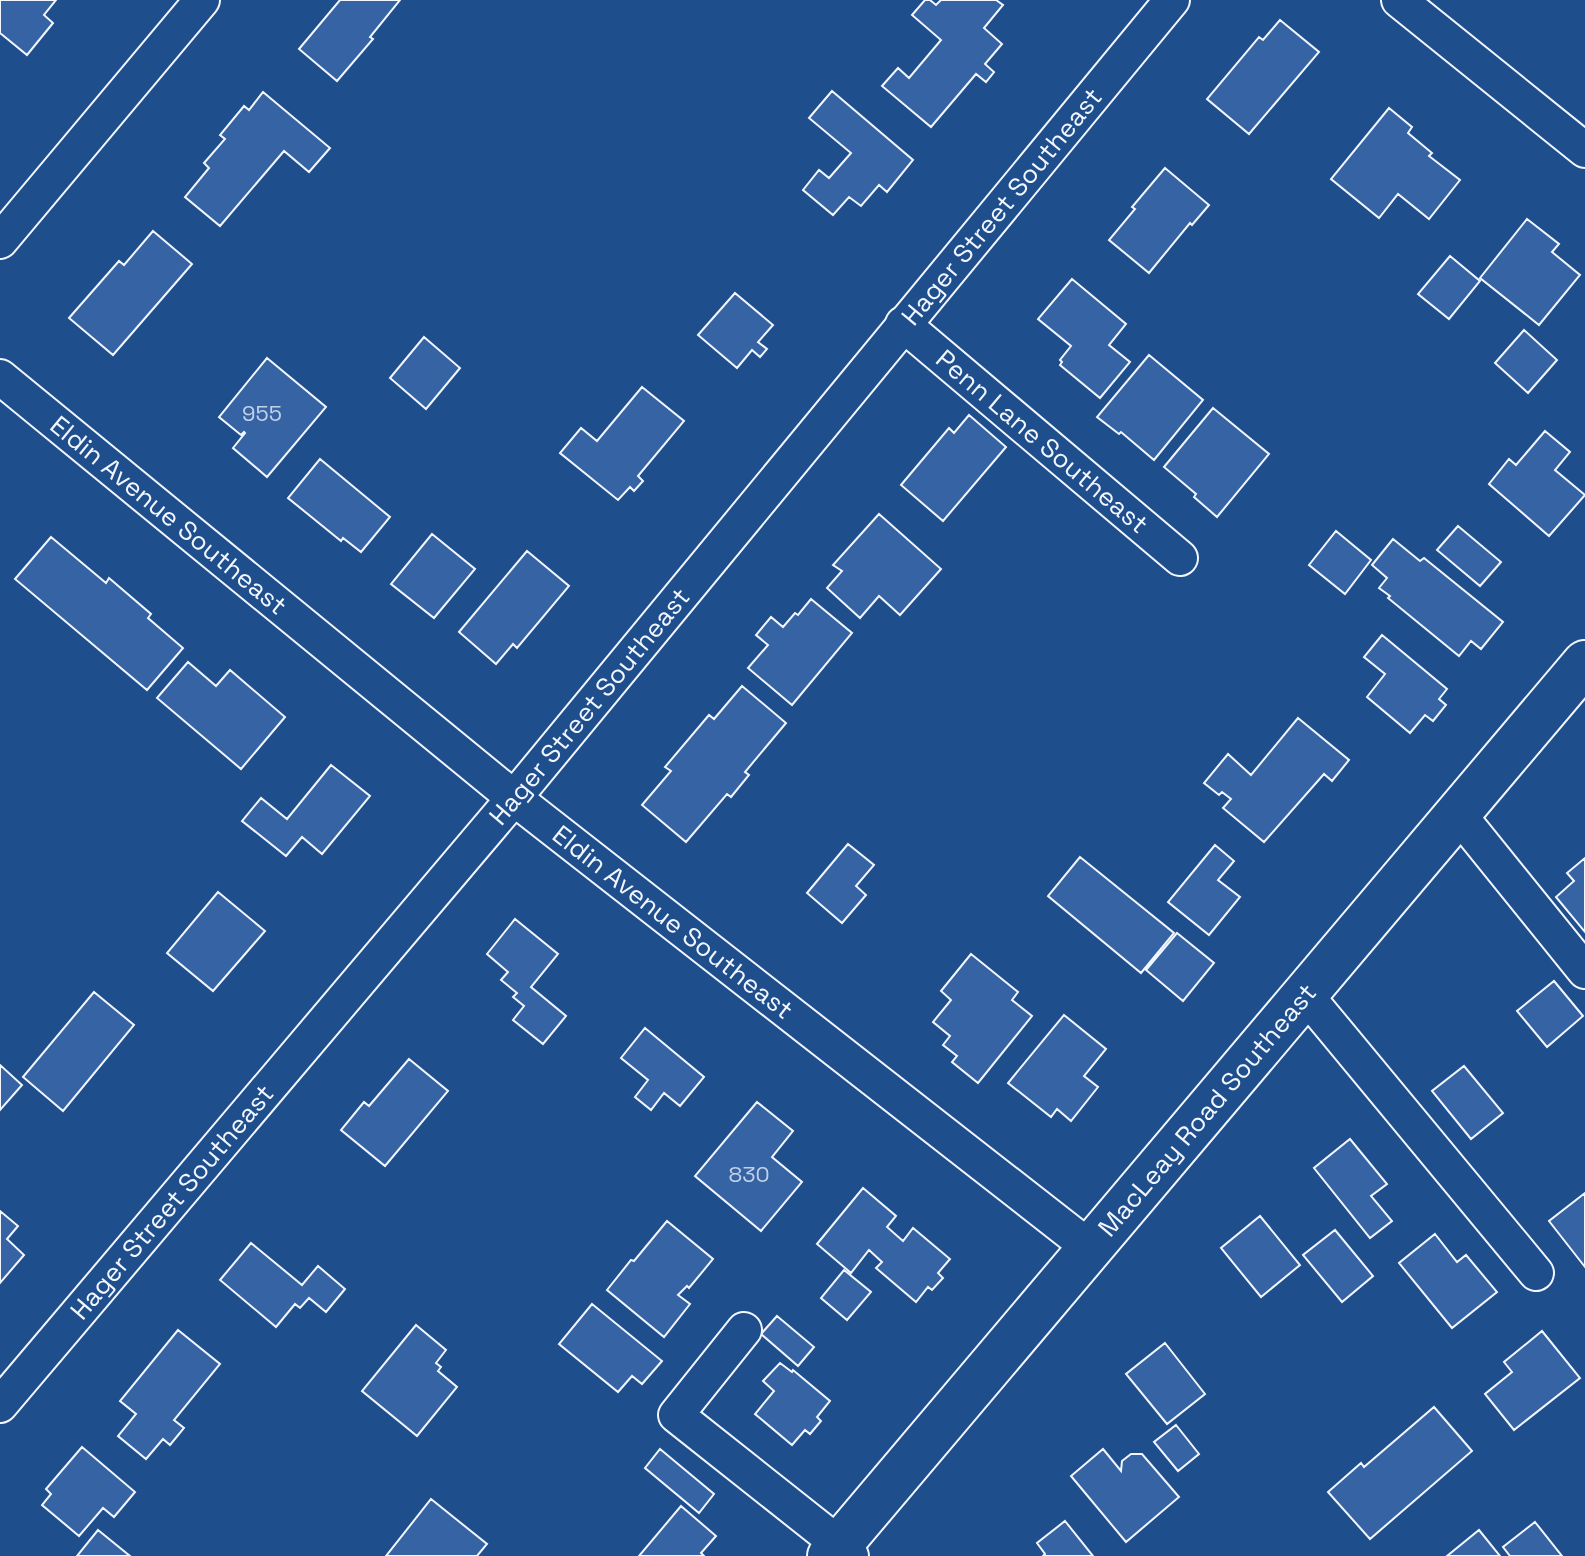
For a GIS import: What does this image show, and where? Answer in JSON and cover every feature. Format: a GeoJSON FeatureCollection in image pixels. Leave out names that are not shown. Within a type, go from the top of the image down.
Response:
{"type":"FeatureCollection","features":[{"type":"Feature","properties":{"kind":"street"},"geometry":{"type":"LineString","coordinates":[[0,241],[202,0]]}},
{"type":"Feature","properties":{"kind":"street","name":"Hager Street Southeast"},"geometry":{"type":"LineString","coordinates":[[0,1405],[514,798],[1172,0]]}},
{"type":"Feature","properties":{"kind":"street"},"geometry":{"type":"LineString","coordinates":[[1399,0],[1585,150]]}},
{"type":"Feature","properties":{"kind":"street","name":"Penn Lane Southeast"},"geometry":{"type":"LineString","coordinates":[[903,324],[1180,558]]}},
{"type":"Feature","properties":{"kind":"street","name":"Eldin Avenue Southeast"},"geometry":{"type":"LineString","coordinates":[[0,377],[514,798],[1090,1248]]}},
{"type":"Feature","properties":{"kind":"street","name":"MacLeay Road Southeast"},"geometry":{"type":"LineString","coordinates":[[840,1552],[1090,1248],[1585,663]]}},
{"type":"Feature","properties":{"kind":"street"},"geometry":{"type":"LineString","coordinates":[[1459,815],[1585,971]]}},
{"type":"Feature","properties":{"kind":"street"},"geometry":{"type":"LineString","coordinates":[[1304,993],[1536,1273]]}},
{"type":"Feature","properties":{"kind":"street"},"geometry":{"type":"LineString","coordinates":[[744,1330],[676,1415],[840,1552]]}},
{"type":"Feature","properties":{"kind":"building"},"geometry":{"type":"Polygon","coordinates":[[[0,0],[56,0],[44,15],[53,23],[27,55],[0,33],[0,0]]]}},
{"type":"Feature","properties":{"kind":"building"},"geometry":{"type":"Polygon","coordinates":[[[340,0],[400,0],[370,37],[373,39],[337,81],[299,49],[340,0]]]}},
{"type":"Feature","properties":{"kind":"building"},"geometry":{"type":"Polygon","coordinates":[[[925,0],[936,5],[941,0],[996,0],[1003,5],[984,28],[1002,44],[985,64],[994,72],[986,82],[976,74],[931,127],[882,86],[898,68],[909,78],[941,40],[912,15],[925,0]]]}},
{"type":"Feature","properties":{"kind":"building"},"geometry":{"type":"Polygon","coordinates":[[[1280,20],[1319,52],[1249,134],[1207,99],[1259,37],[1263,40],[1280,20]]]}},
{"type":"Feature","properties":{"kind":"building"},"geometry":{"type":"Polygon","coordinates":[[[832,91],[913,160],[887,192],[879,185],[861,206],[849,197],[833,215],[803,190],[819,170],[829,178],[851,153],[809,118],[832,91]]]}},
{"type":"Feature","properties":{"kind":"building"},"geometry":{"type":"Polygon","coordinates":[[[263,92],[330,148],[309,172],[284,151],[220,226],[185,197],[209,168],[204,163],[225,139],[220,135],[244,106],[249,110],[263,92]]]}},
{"type":"Feature","properties":{"kind":"building"},"geometry":{"type":"Polygon","coordinates":[[[1389,108],[1412,127],[1408,133],[1432,153],[1429,156],[1460,180],[1429,219],[1398,194],[1379,218],[1331,179],[1389,108]]]}},
{"type":"Feature","properties":{"kind":"building"},"geometry":{"type":"Polygon","coordinates":[[[1165,168],[1209,205],[1149,273],[1109,240],[1165,168]]]}},
{"type":"Feature","properties":{"kind":"building"},"geometry":{"type":"Polygon","coordinates":[[[1527,219],[1559,244],[1552,252],[1580,275],[1539,325],[1480,278],[1527,219]]]}},
{"type":"Feature","properties":{"kind":"building"},"geometry":{"type":"Polygon","coordinates":[[[153,231],[192,264],[113,355],[69,318],[119,261],[124,265],[153,231]]]}},
{"type":"Feature","properties":{"kind":"building"},"geometry":{"type":"Polygon","coordinates":[[[1450,256],[1480,281],[1449,319],[1418,294],[1450,256]]]}},
{"type":"Feature","properties":{"kind":"building"},"geometry":{"type":"Polygon","coordinates":[[[1072,279],[1126,324],[1109,345],[1130,362],[1100,398],[1060,365],[1060,360],[1071,346],[1038,319],[1072,279]]]}},
{"type":"Feature","properties":{"kind":"building"},"geometry":{"type":"Polygon","coordinates":[[[735,293],[773,325],[758,342],[767,349],[760,357],[752,350],[737,368],[698,335],[735,293]]]}},
{"type":"Feature","properties":{"kind":"building"},"geometry":{"type":"Polygon","coordinates":[[[1524,330],[1557,360],[1528,393],[1495,363],[1524,330]]]}},
{"type":"Feature","properties":{"kind":"building"},"geometry":{"type":"Polygon","coordinates":[[[424,337],[460,368],[426,409],[390,378],[424,337]]]}},
{"type":"Feature","properties":{"kind":"building"},"geometry":{"type":"Polygon","coordinates":[[[1149,355],[1203,400],[1154,460],[1121,432],[1119,434],[1097,417],[1149,355]]]}},
{"type":"Feature","properties":{"kind":"building"},"geometry":{"type":"Polygon","coordinates":[[[267,358],[326,407],[267,477],[233,448],[245,433],[241,435],[219,417],[267,358]]]}},
{"type":"Feature","properties":{"kind":"building"},"geometry":{"type":"Polygon","coordinates":[[[642,387],[684,421],[638,476],[643,481],[634,491],[630,487],[618,500],[560,453],[581,428],[597,441],[642,387]]]}},
{"type":"Feature","properties":{"kind":"building"},"geometry":{"type":"Polygon","coordinates":[[[1213,408],[1269,454],[1217,517],[1164,467],[1213,408]]]}},
{"type":"Feature","properties":{"kind":"building"},"geometry":{"type":"Polygon","coordinates":[[[969,415],[1006,447],[943,521],[901,485],[949,428],[954,433],[969,415]]]}},
{"type":"Feature","properties":{"kind":"building"},"geometry":{"type":"Polygon","coordinates":[[[1545,431],[1570,452],[1555,470],[1585,495],[1549,536],[1489,484],[1509,459],[1516,465],[1545,431]]]}},
{"type":"Feature","properties":{"kind":"building"},"geometry":{"type":"Polygon","coordinates":[[[320,459],[390,517],[361,552],[343,538],[341,541],[288,498],[320,459]]]}},
{"type":"Feature","properties":{"kind":"building"},"geometry":{"type":"Polygon","coordinates":[[[879,514],[941,569],[900,615],[879,596],[860,618],[827,588],[842,571],[833,565],[879,514]]]}},
{"type":"Feature","properties":{"kind":"building"},"geometry":{"type":"Polygon","coordinates":[[[1458,526],[1501,562],[1480,586],[1437,550],[1458,526]]]}},
{"type":"Feature","properties":{"kind":"building"},"geometry":{"type":"Polygon","coordinates":[[[1336,531],[1371,560],[1345,594],[1309,565],[1336,531]]]}},
{"type":"Feature","properties":{"kind":"building"},"geometry":{"type":"Polygon","coordinates":[[[432,534],[475,569],[434,618],[391,584],[432,534]]]}},
{"type":"Feature","properties":{"kind":"building"},"geometry":{"type":"Polygon","coordinates":[[[51,537],[106,583],[109,578],[151,614],[148,618],[183,648],[147,690],[15,579],[51,537]]]}},
{"type":"Feature","properties":{"kind":"building"},"geometry":{"type":"Polygon","coordinates":[[[1393,539],[1420,561],[1424,558],[1503,622],[1481,649],[1471,641],[1459,656],[1379,588],[1387,578],[1372,565],[1393,539]]]}},
{"type":"Feature","properties":{"kind":"building"},"geometry":{"type":"Polygon","coordinates":[[[527,551],[569,586],[517,648],[513,644],[496,664],[459,632],[527,551]]]}},
{"type":"Feature","properties":{"kind":"building"},"geometry":{"type":"Polygon","coordinates":[[[811,599],[852,633],[792,705],[748,668],[768,645],[756,635],[771,617],[783,627],[811,599]]]}},
{"type":"Feature","properties":{"kind":"building"},"geometry":{"type":"Polygon","coordinates":[[[1382,635],[1447,689],[1439,699],[1446,705],[1433,721],[1425,715],[1410,733],[1367,697],[1385,674],[1364,657],[1382,635]]]}},
{"type":"Feature","properties":{"kind":"building"},"geometry":{"type":"Polygon","coordinates":[[[188,662],[216,686],[230,670],[285,717],[241,769],[157,698],[188,662]]]}},
{"type":"Feature","properties":{"kind":"building"},"geometry":{"type":"Polygon","coordinates":[[[742,686],[786,723],[745,772],[749,775],[731,797],[727,794],[686,842],[642,805],[671,771],[665,767],[709,715],[714,719],[742,686]]]}},
{"type":"Feature","properties":{"kind":"building"},"geometry":{"type":"Polygon","coordinates":[[[1298,718],[1349,760],[1332,781],[1324,774],[1264,842],[1223,808],[1231,799],[1222,792],[1219,795],[1204,783],[1228,754],[1251,775],[1298,718]]]}},
{"type":"Feature","properties":{"kind":"building"},"geometry":{"type":"Polygon","coordinates":[[[331,765],[370,796],[322,854],[302,837],[286,856],[242,821],[261,798],[287,819],[331,765]]]}},
{"type":"Feature","properties":{"kind":"building"},"geometry":{"type":"Polygon","coordinates":[[[848,844],[874,865],[856,886],[866,895],[842,923],[807,893],[848,844]]]}},
{"type":"Feature","properties":{"kind":"building"},"geometry":{"type":"Polygon","coordinates":[[[1215,845],[1234,861],[1218,880],[1240,897],[1209,935],[1168,902],[1215,845]]]}},
{"type":"Feature","properties":{"kind":"building"},"geometry":{"type":"Polygon","coordinates":[[[1080,857],[1174,933],[1141,973],[1048,896],[1080,857]]]}},
{"type":"Feature","properties":{"kind":"building"},"geometry":{"type":"Polygon","coordinates":[[[1585,858],[1585,932],[1556,897],[1574,881],[1567,873],[1585,858]]]}},
{"type":"Feature","properties":{"kind":"building"},"geometry":{"type":"Polygon","coordinates":[[[218,892],[265,931],[213,991],[167,953],[218,892]]]}},
{"type":"Feature","properties":{"kind":"building"},"geometry":{"type":"Polygon","coordinates":[[[515,919],[558,954],[531,987],[566,1016],[543,1044],[513,1020],[524,1006],[513,997],[517,993],[501,980],[508,972],[487,954],[515,919]]]}},
{"type":"Feature","properties":{"kind":"building"},"geometry":{"type":"Polygon","coordinates":[[[1177,933],[1214,963],[1183,1001],[1146,970],[1177,933]]]}},
{"type":"Feature","properties":{"kind":"building"},"geometry":{"type":"Polygon","coordinates":[[[971,954],[1018,992],[1012,1000],[1032,1016],[978,1083],[952,1062],[957,1056],[943,1045],[950,1036],[933,1022],[951,1000],[941,991],[971,954]]]}},
{"type":"Feature","properties":{"kind":"building"},"geometry":{"type":"Polygon","coordinates":[[[1554,981],[1583,1016],[1547,1047],[1517,1011],[1554,981]]]}},
{"type":"Feature","properties":{"kind":"building"},"geometry":{"type":"Polygon","coordinates":[[[94,992],[134,1025],[63,1111],[23,1077],[94,992]]]}},
{"type":"Feature","properties":{"kind":"building"},"geometry":{"type":"Polygon","coordinates":[[[1064,1015],[1106,1049],[1084,1076],[1098,1087],[1071,1121],[1057,1109],[1051,1117],[1008,1083],[1064,1015]]]}},
{"type":"Feature","properties":{"kind":"building"},"geometry":{"type":"Polygon","coordinates":[[[645,1028],[704,1077],[680,1106],[664,1093],[651,1110],[635,1097],[648,1080],[621,1058],[645,1028]]]}},
{"type":"Feature","properties":{"kind":"building"},"geometry":{"type":"Polygon","coordinates":[[[409,1059],[448,1091],[385,1166],[341,1130],[364,1102],[369,1106],[409,1059]]]}},
{"type":"Feature","properties":{"kind":"building"},"geometry":{"type":"Polygon","coordinates":[[[0,1065],[22,1085],[0,1110],[0,1065]]]}},
{"type":"Feature","properties":{"kind":"building"},"geometry":{"type":"Polygon","coordinates":[[[1464,1066],[1503,1113],[1471,1139],[1432,1091],[1464,1066]]]}},
{"type":"Feature","properties":{"kind":"building"},"geometry":{"type":"Polygon","coordinates":[[[757,1102],[793,1131],[772,1157],[802,1182],[761,1231],[695,1176],[757,1102]]]}},
{"type":"Feature","properties":{"kind":"building"},"geometry":{"type":"Polygon","coordinates":[[[1350,1139],[1387,1184],[1371,1196],[1392,1221],[1370,1238],[1314,1168],[1350,1139]]]}},
{"type":"Feature","properties":{"kind":"building"},"geometry":{"type":"Polygon","coordinates":[[[863,1188],[896,1216],[887,1227],[903,1241],[913,1228],[950,1259],[938,1273],[943,1278],[932,1290],[928,1287],[916,1302],[876,1268],[882,1262],[869,1250],[851,1273],[817,1244],[863,1188]]]}},
{"type":"Feature","properties":{"kind":"building"},"geometry":{"type":"Polygon","coordinates":[[[1585,1193],[1585,1267],[1549,1221],[1585,1193]]]}},
{"type":"Feature","properties":{"kind":"building"},"geometry":{"type":"Polygon","coordinates":[[[0,1211],[18,1226],[7,1239],[24,1255],[0,1283],[0,1211]]]}},
{"type":"Feature","properties":{"kind":"building"},"geometry":{"type":"Polygon","coordinates":[[[1260,1216],[1300,1265],[1261,1297],[1221,1248],[1260,1216]]]}},
{"type":"Feature","properties":{"kind":"building"},"geometry":{"type":"Polygon","coordinates":[[[667,1221],[713,1259],[689,1288],[687,1286],[678,1295],[690,1304],[664,1337],[607,1290],[667,1221]]]}},
{"type":"Feature","properties":{"kind":"building"},"geometry":{"type":"Polygon","coordinates":[[[1335,1230],[1373,1276],[1342,1302],[1303,1255],[1335,1230]]]}},
{"type":"Feature","properties":{"kind":"building"},"geometry":{"type":"Polygon","coordinates":[[[1435,1234],[1457,1262],[1466,1255],[1497,1292],[1452,1328],[1399,1263],[1435,1234]]]}},
{"type":"Feature","properties":{"kind":"building"},"geometry":{"type":"Polygon","coordinates":[[[251,1243],[302,1285],[318,1266],[345,1289],[326,1312],[309,1298],[300,1308],[295,1304],[276,1327],[220,1280],[251,1243]]]}},
{"type":"Feature","properties":{"kind":"building"},"geometry":{"type":"Polygon","coordinates":[[[844,1270],[871,1292],[847,1320],[821,1298],[844,1270]]]}},
{"type":"Feature","properties":{"kind":"building"},"geometry":{"type":"Polygon","coordinates":[[[592,1304],[662,1361],[642,1384],[632,1376],[618,1392],[559,1344],[592,1304]]]}},
{"type":"Feature","properties":{"kind":"building"},"geometry":{"type":"Polygon","coordinates":[[[777,1316],[814,1347],[798,1366],[761,1334],[777,1316]]]}},
{"type":"Feature","properties":{"kind":"building"},"geometry":{"type":"Polygon","coordinates":[[[416,1325],[446,1350],[436,1363],[441,1367],[438,1371],[457,1387],[417,1436],[362,1391],[416,1325]]]}},
{"type":"Feature","properties":{"kind":"building"},"geometry":{"type":"Polygon","coordinates":[[[178,1330],[220,1364],[174,1420],[184,1428],[170,1445],[163,1439],[146,1459],[118,1436],[136,1414],[120,1401],[178,1330]]]}},
{"type":"Feature","properties":{"kind":"building"},"geometry":{"type":"Polygon","coordinates":[[[1542,1331],[1580,1378],[1514,1430],[1485,1394],[1512,1372],[1504,1362],[1542,1331]]]}},
{"type":"Feature","properties":{"kind":"building"},"geometry":{"type":"Polygon","coordinates":[[[1165,1343],[1205,1394],[1167,1424],[1126,1374],[1165,1343]]]}},
{"type":"Feature","properties":{"kind":"building"},"geometry":{"type":"Polygon","coordinates":[[[780,1363],[830,1401],[817,1417],[821,1421],[810,1434],[805,1430],[792,1445],[755,1414],[774,1391],[763,1381],[780,1363]]]}},
{"type":"Feature","properties":{"kind":"building"},"geometry":{"type":"Polygon","coordinates":[[[1434,1407],[1472,1451],[1370,1539],[1328,1492],[1361,1463],[1364,1467],[1434,1407]]]}},
{"type":"Feature","properties":{"kind":"building"},"geometry":{"type":"Polygon","coordinates":[[[1176,1425],[1199,1454],[1178,1471],[1154,1442],[1176,1425]]]}},
{"type":"Feature","properties":{"kind":"building"},"geometry":{"type":"Polygon","coordinates":[[[82,1447],[135,1492],[114,1517],[103,1508],[79,1536],[42,1505],[51,1494],[46,1489],[82,1447]]]}},
{"type":"Feature","properties":{"kind":"building"},"geometry":{"type":"Polygon","coordinates":[[[660,1449],[714,1494],[699,1513],[645,1468],[660,1449]]]}},
{"type":"Feature","properties":{"kind":"building"},"geometry":{"type":"Polygon","coordinates":[[[1103,1449],[1121,1471],[1122,1461],[1131,1454],[1142,1454],[1179,1497],[1126,1542],[1071,1476],[1103,1449]]]}},
{"type":"Feature","properties":{"kind":"building"},"geometry":{"type":"Polygon","coordinates":[[[431,1499],[487,1544],[477,1556],[386,1556],[431,1499]]]}},
{"type":"Feature","properties":{"kind":"building"},"geometry":{"type":"Polygon","coordinates":[[[681,1506],[716,1536],[701,1553],[704,1556],[639,1556],[681,1506]]]}},
{"type":"Feature","properties":{"kind":"building"},"geometry":{"type":"Polygon","coordinates":[[[1065,1521],[1093,1556],[1043,1556],[1045,1554],[1037,1543],[1065,1521]]]}},
{"type":"Feature","properties":{"kind":"building"},"geometry":{"type":"Polygon","coordinates":[[[1535,1522],[1562,1556],[1510,1556],[1503,1547],[1535,1522]]]}},
{"type":"Feature","properties":{"kind":"building"},"geometry":{"type":"Polygon","coordinates":[[[98,1530],[130,1556],[77,1556],[98,1530]]]}},
{"type":"Feature","properties":{"kind":"building"},"geometry":{"type":"Polygon","coordinates":[[[1479,1530],[1500,1556],[1447,1556],[1479,1530]]]}}]}
